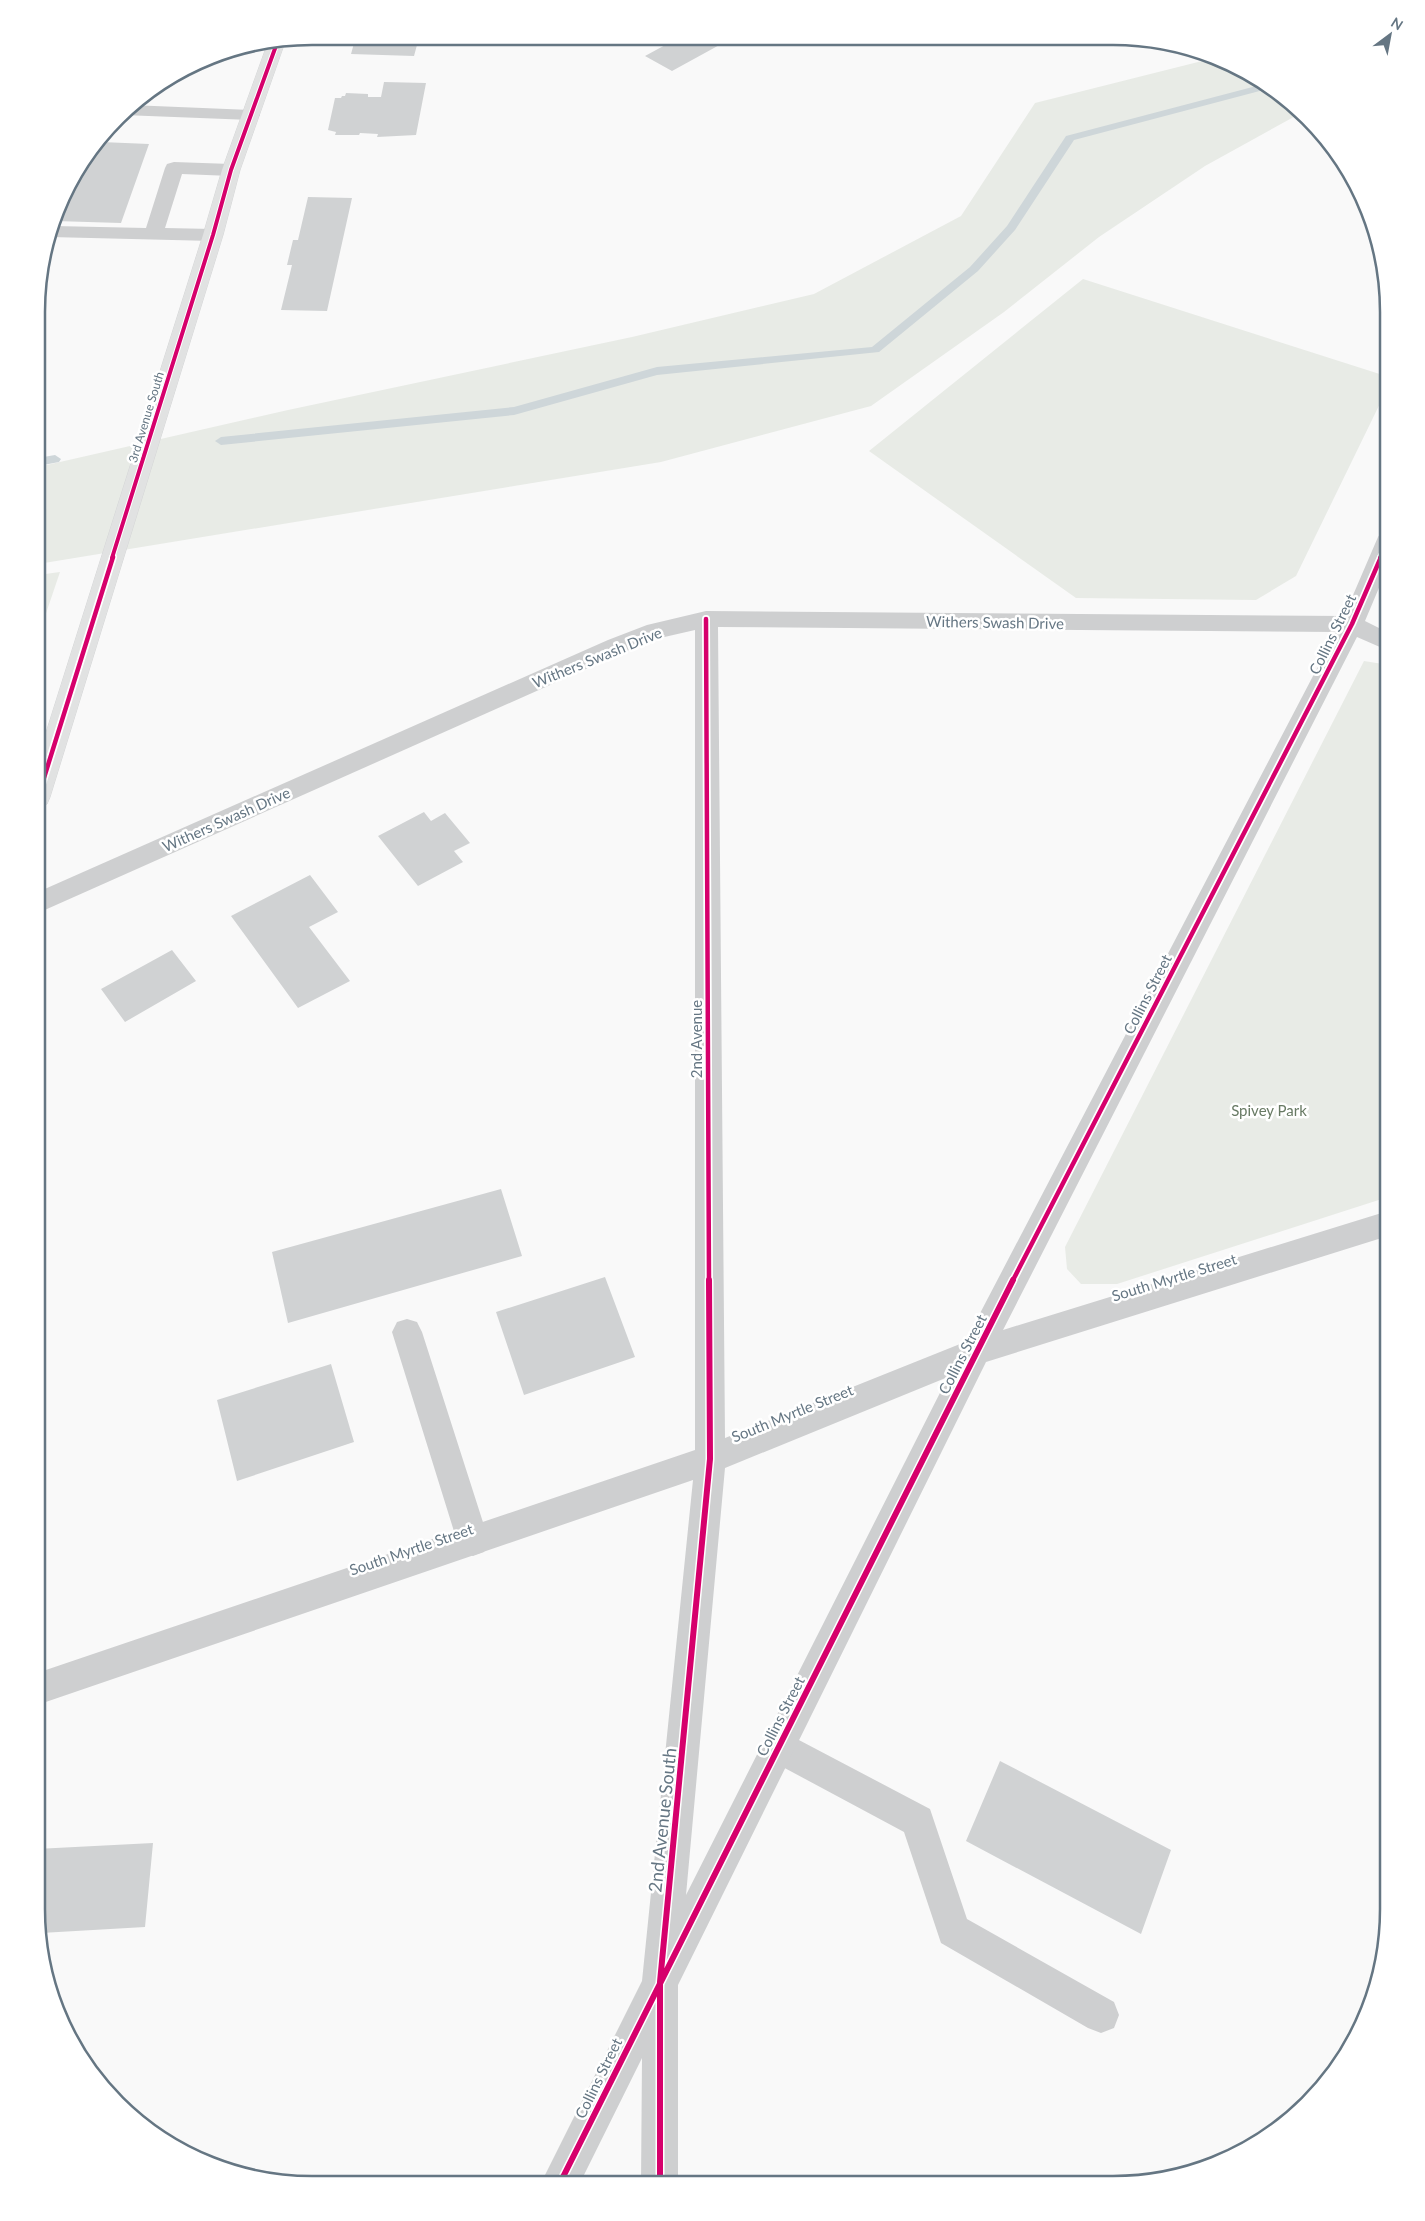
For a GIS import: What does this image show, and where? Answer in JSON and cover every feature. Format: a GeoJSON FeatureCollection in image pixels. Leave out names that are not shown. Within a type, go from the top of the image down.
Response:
{"type":"FeatureCollection","features":[{"type":"Feature","properties":{"kind":"main road","name":"3rd Avenue South"},"geometry":{"type":"LineString","coordinates":[[45,775],[213,235],[231,170],[275,47]]}},
{"type":"Feature","properties":{"kind":"street"},"geometry":{"type":"LineString","coordinates":[[137,110],[251,115]]}},
{"type":"Feature","properties":{"kind":"street"},"geometry":{"type":"LineString","coordinates":[[154,234],[174,168],[231,170]]}},
{"type":"Feature","properties":{"kind":"street"},"geometry":{"type":"LineString","coordinates":[[57,232],[213,235]]}},
{"type":"Feature","properties":{"kind":"street","name":"Collins Street"},"geometry":{"type":"LineString","coordinates":[[563,2176],[976,1352],[1352,624],[1380,558]]}},
{"type":"Feature","properties":{"kind":"street","name":"Withers Swash Drive"},"geometry":{"type":"LineString","coordinates":[[45,900],[616,646],[655,631],[706,619],[1352,624]]}},
{"type":"Feature","properties":{"kind":"street","name":"2nd Avenue"},"geometry":{"type":"LineString","coordinates":[[706,619],[710,1459]]}},
{"type":"Feature","properties":{"kind":"street"},"geometry":{"type":"LineString","coordinates":[[1352,624],[1380,638]]}},
{"type":"Feature","properties":{"kind":"street","name":"South Myrtle Street"},"geometry":{"type":"LineString","coordinates":[[45,1686],[710,1459],[976,1352],[1380,1226]]}},
{"type":"Feature","properties":{"kind":"street"},"geometry":{"type":"LineString","coordinates":[[407,1332],[473,1541]]}},
{"type":"Feature","properties":{"kind":"street","name":"2nd Avenue South"},"geometry":{"type":"LineString","coordinates":[[660,2176],[660,1982],[710,1459]]}},
{"type":"Feature","properties":{"kind":"street"},"geometry":{"type":"LineString","coordinates":[[778,1746],[918,1821],[954,1931],[1102,2015]]}},
{"type":"Feature","properties":{"kind":"green space"},"geometry":{"type":"Polygon","coordinates":[[[1203,61],[1231,73],[1261,90],[1295,116],[1205,166],[1099,237],[1004,312],[871,406],[661,462],[45,563],[45,465],[288,410],[632,337],[814,294],[961,216],[1035,103],[1203,61]]]}},
{"type":"Feature","properties":{"kind":"green space"},"geometry":{"type":"Polygon","coordinates":[[[1083,279],[1380,374],[1380,403],[1296,576],[1256,600],[1076,598],[869,451],[1083,279]]]}},
{"type":"Feature","properties":{"kind":"green space"},"geometry":{"type":"Polygon","coordinates":[[[60,572],[45,616],[45,574],[60,572]]]}},
{"type":"Feature","properties":{"kind":"green space","name":"Spivey Park"},"geometry":{"type":"Polygon","coordinates":[[[1364,661],[1380,664],[1380,1200],[1117,1284],[1081,1284],[1067,1269],[1065,1247],[1364,661]]]}},
{"type":"Feature","properties":{"kind":"building"},"geometry":{"type":"Polygon","coordinates":[[[354,45],[417,45],[414,56],[351,54],[354,45]]]}},
{"type":"Feature","properties":{"kind":"building"},"geometry":{"type":"Polygon","coordinates":[[[665,45],[719,45],[672,71],[645,56],[665,45]]]}},
{"type":"Feature","properties":{"kind":"building"},"geometry":{"type":"Polygon","coordinates":[[[384,82],[426,83],[416,135],[377,137],[378,134],[360,133],[359,135],[335,135],[336,132],[328,130],[335,98],[341,98],[346,93],[368,94],[368,97],[381,97],[384,82]]]}},
{"type":"Feature","properties":{"kind":"building"},"geometry":{"type":"Polygon","coordinates":[[[106,142],[149,144],[121,223],[61,221],[81,178],[106,142]]]}},
{"type":"Feature","properties":{"kind":"building"},"geometry":{"type":"Polygon","coordinates":[[[308,197],[352,198],[327,311],[281,310],[292,265],[287,265],[293,240],[298,240],[308,197]]]}},
{"type":"Feature","properties":{"kind":"building"},"geometry":{"type":"Polygon","coordinates":[[[424,812],[431,821],[445,813],[470,843],[454,851],[463,862],[418,886],[378,836],[424,812]]]}},
{"type":"Feature","properties":{"kind":"building"},"geometry":{"type":"Polygon","coordinates":[[[310,875],[338,912],[309,927],[350,981],[298,1008],[231,916],[310,875]]]}},
{"type":"Feature","properties":{"kind":"building"},"geometry":{"type":"Polygon","coordinates":[[[172,950],[196,981],[125,1022],[101,989],[172,950]]]}},
{"type":"Feature","properties":{"kind":"building"},"geometry":{"type":"Polygon","coordinates":[[[501,1189],[522,1256],[288,1323],[272,1252],[501,1189]]]}},
{"type":"Feature","properties":{"kind":"building"},"geometry":{"type":"Polygon","coordinates":[[[605,1277],[635,1357],[524,1395],[496,1312],[605,1277]]]}},
{"type":"Feature","properties":{"kind":"building"},"geometry":{"type":"Polygon","coordinates":[[[331,1364],[354,1442],[237,1481],[217,1400],[331,1364]]]}},
{"type":"Feature","properties":{"kind":"building"},"geometry":{"type":"Polygon","coordinates":[[[1000,1761],[1171,1850],[1141,1934],[966,1841],[1000,1761]]]}},
{"type":"Feature","properties":{"kind":"building"},"geometry":{"type":"Polygon","coordinates":[[[153,1843],[145,1927],[46,1933],[45,1849],[153,1843]]]}},
{"type":"Feature","properties":{"kind":"waterway"},"geometry":{"type":"LineString","coordinates":[[221,441],[514,411],[657,371],[875,350],[974,269],[1011,228],[1070,138],[1258,88]]}},
{"type":"Feature","properties":{"kind":"waterway"},"geometry":{"type":"LineString","coordinates":[[45,461],[55,459]]}},
{"type":"Feature","properties":{"kind":"cycle path"},"geometry":{"type":"LineString","coordinates":[[45,775],[213,235],[231,170],[275,47]]}},
{"type":"Feature","properties":{"kind":"cycle path"},"geometry":{"type":"LineString","coordinates":[[564,2176],[976,1352],[1352,624],[1380,558]]}},
{"type":"Feature","properties":{"kind":"cycle path"},"geometry":{"type":"LineString","coordinates":[[660,2176],[660,1982],[710,1459],[706,619]]}}]}
